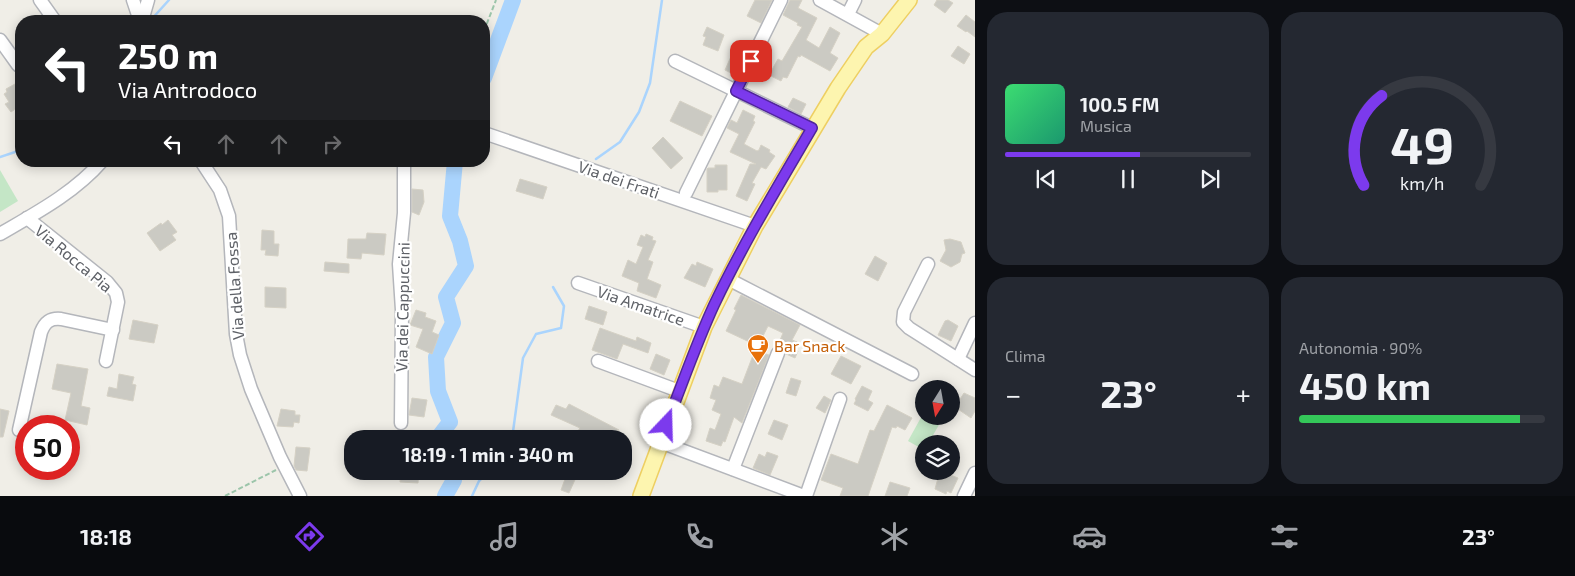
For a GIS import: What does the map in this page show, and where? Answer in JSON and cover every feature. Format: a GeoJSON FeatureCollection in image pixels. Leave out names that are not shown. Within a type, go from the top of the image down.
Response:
{"type":"FeatureCollection","features":[{"type":"Feature","properties":{"kind":"main road"},"geometry":{"type":"LineString","coordinates":[[641,496],[704,327],[755,226],[812,128],[866,47],[882,34],[909,0]]}},
{"type":"Feature","properties":{"kind":"street"},"geometry":{"type":"LineString","coordinates":[[40,0],[51,15]]}},
{"type":"Feature","properties":{"kind":"street"},"geometry":{"type":"LineString","coordinates":[[133,0],[139,15]]}},
{"type":"Feature","properties":{"kind":"street"},"geometry":{"type":"LineString","coordinates":[[143,15],[148,0]]}},
{"type":"Feature","properties":{"kind":"street"},"geometry":{"type":"LineString","coordinates":[[686,193],[781,0]]}},
{"type":"Feature","properties":{"kind":"street"},"geometry":{"type":"LineString","coordinates":[[820,0],[882,34]]}},
{"type":"Feature","properties":{"kind":"street"},"geometry":{"type":"LineString","coordinates":[[848,14],[855,0]]}},
{"type":"Feature","properties":{"kind":"street"},"geometry":{"type":"LineString","coordinates":[[0,40],[15,61]]}},
{"type":"Feature","properties":{"kind":"street"},"geometry":{"type":"LineString","coordinates":[[676,61],[812,128]]}},
{"type":"Feature","properties":{"kind":"street","name":"Via dei Frati"},"geometry":{"type":"LineString","coordinates":[[490,135],[755,226]]}},
{"type":"Feature","properties":{"kind":"street"},"geometry":{"type":"LineString","coordinates":[[0,234],[70,191],[96,167]]}},
{"type":"Feature","properties":{"kind":"street","name":"Via della Fossa"},"geometry":{"type":"LineString","coordinates":[[205,167],[220,190],[229,216],[236,338],[240,355],[251,389],[300,496]]}},
{"type":"Feature","properties":{"kind":"street","name":"Via dei Cappuccini"},"geometry":{"type":"LineString","coordinates":[[400,423],[402,310],[399,264],[404,213],[404,167]]}},
{"type":"Feature","properties":{"kind":"street","name":"Via Rocca Pia"},"geometry":{"type":"LineString","coordinates":[[27,218],[113,288],[118,296],[106,361]]}},
{"type":"Feature","properties":{"kind":"street"},"geometry":{"type":"LineString","coordinates":[[928,264],[904,312],[903,322],[908,328],[975,370]]}},
{"type":"Feature","properties":{"kind":"street"},"geometry":{"type":"LineString","coordinates":[[728,279],[912,374]]}},
{"type":"Feature","properties":{"kind":"street","name":"Via Amatrice"},"geometry":{"type":"LineString","coordinates":[[578,283],[704,327]]}},
{"type":"Feature","properties":{"kind":"street"},"geometry":{"type":"LineString","coordinates":[[22,415],[41,332],[45,324],[52,319],[60,319],[113,330]]}},
{"type":"Feature","properties":{"kind":"street"},"geometry":{"type":"LineString","coordinates":[[958,359],[975,323]]}},
{"type":"Feature","properties":{"kind":"street"},"geometry":{"type":"LineString","coordinates":[[733,469],[778,353]]}},
{"type":"Feature","properties":{"kind":"street"},"geometry":{"type":"LineString","coordinates":[[598,361],[679,391]]}},
{"type":"Feature","properties":{"kind":"street"},"geometry":{"type":"LineString","coordinates":[[660,442],[805,496],[840,399]]}},
{"type":"Feature","properties":{"kind":"street"},"geometry":{"type":"LineString","coordinates":[[964,496],[975,473]]}},
{"type":"Feature","properties":{"kind":"path"},"geometry":{"type":"LineString","coordinates":[[490,16],[496,0]]}},
{"type":"Feature","properties":{"kind":"path"},"geometry":{"type":"LineString","coordinates":[[225,496],[285,466]]}},
{"type":"Feature","properties":{"kind":"green space"},"geometry":{"type":"Polygon","coordinates":[[[0,170],[18,201],[0,212],[0,170]]]}},
{"type":"Feature","properties":{"kind":"green space"},"geometry":{"type":"Polygon","coordinates":[[[917,425],[939,425],[933,435],[915,435],[915,445],[908,441],[917,425]]]}},
{"type":"Feature","properties":{"kind":"building"},"geometry":{"type":"Polygon","coordinates":[[[755,0],[772,0],[761,23],[747,16],[755,0]]]}},
{"type":"Feature","properties":{"kind":"building"},"geometry":{"type":"Polygon","coordinates":[[[790,0],[802,0],[798,8],[817,18],[806,40],[819,48],[830,27],[840,33],[830,53],[838,58],[830,71],[801,55],[800,57],[798,56],[787,78],[783,77],[781,81],[769,75],[778,59],[782,61],[802,27],[783,15],[790,0]]]}},
{"type":"Feature","properties":{"kind":"building"},"geometry":{"type":"Polygon","coordinates":[[[937,0],[948,0],[953,3],[945,13],[934,5],[937,0]]]}},
{"type":"Feature","properties":{"kind":"building"},"geometry":{"type":"Polygon","coordinates":[[[966,15],[975,22],[975,37],[957,26],[966,15]]]}},
{"type":"Feature","properties":{"kind":"building"},"geometry":{"type":"Polygon","coordinates":[[[707,27],[724,35],[718,51],[703,45],[706,37],[703,36],[707,27]]]}},
{"type":"Feature","properties":{"kind":"building"},"geometry":{"type":"Polygon","coordinates":[[[958,46],[970,54],[964,64],[951,56],[958,46]]]}},
{"type":"Feature","properties":{"kind":"building"},"geometry":{"type":"Polygon","coordinates":[[[733,52],[742,56],[733,74],[725,70],[733,52]]]}},
{"type":"Feature","properties":{"kind":"building"},"geometry":{"type":"Polygon","coordinates":[[[15,84],[15,109],[11,112],[5,104],[9,102],[4,94],[7,92],[6,89],[15,84]]]}},
{"type":"Feature","properties":{"kind":"building"},"geometry":{"type":"Polygon","coordinates":[[[793,98],[806,104],[801,114],[788,107],[793,98]]]}},
{"type":"Feature","properties":{"kind":"building"},"geometry":{"type":"Polygon","coordinates":[[[680,101],[712,116],[702,136],[670,121],[680,101]]]}},
{"type":"Feature","properties":{"kind":"building"},"geometry":{"type":"Polygon","coordinates":[[[743,110],[755,116],[753,121],[755,122],[744,144],[757,151],[761,145],[770,150],[769,152],[775,156],[766,169],[761,167],[752,183],[755,184],[747,201],[736,196],[750,164],[756,164],[730,152],[739,134],[727,128],[731,120],[737,123],[743,110]]]}},
{"type":"Feature","properties":{"kind":"building"},"geometry":{"type":"Polygon","coordinates":[[[663,137],[683,158],[671,169],[652,148],[663,137]]]}},
{"type":"Feature","properties":{"kind":"building"},"geometry":{"type":"Polygon","coordinates":[[[715,165],[727,165],[727,190],[707,192],[707,169],[715,168],[715,165]]]}},
{"type":"Feature","properties":{"kind":"building"},"geometry":{"type":"Polygon","coordinates":[[[520,179],[547,187],[543,199],[516,191],[520,179]]]}},
{"type":"Feature","properties":{"kind":"building"},"geometry":{"type":"Polygon","coordinates":[[[412,189],[423,190],[424,202],[419,215],[412,212],[412,189]]]}},
{"type":"Feature","properties":{"kind":"building"},"geometry":{"type":"Polygon","coordinates":[[[168,220],[177,232],[172,235],[176,240],[160,251],[147,233],[168,220]]]}},
{"type":"Feature","properties":{"kind":"building"},"geometry":{"type":"Polygon","coordinates":[[[262,230],[274,231],[274,244],[279,244],[278,256],[265,255],[266,250],[261,250],[262,230]]]}},
{"type":"Feature","properties":{"kind":"building"},"geometry":{"type":"Polygon","coordinates":[[[367,233],[386,234],[384,255],[362,253],[361,259],[347,258],[348,239],[366,239],[367,233]]]}},
{"type":"Feature","properties":{"kind":"building"},"geometry":{"type":"Polygon","coordinates":[[[646,234],[653,237],[652,240],[656,241],[648,260],[653,262],[647,279],[661,285],[656,298],[637,291],[639,283],[622,276],[628,260],[636,264],[643,247],[637,245],[641,235],[645,237],[646,234]]]}},
{"type":"Feature","properties":{"kind":"building"},"geometry":{"type":"Polygon","coordinates":[[[950,239],[961,242],[965,253],[962,254],[960,262],[951,267],[940,261],[946,250],[944,240],[950,239]]]}},
{"type":"Feature","properties":{"kind":"building"},"geometry":{"type":"Polygon","coordinates":[[[875,256],[887,263],[878,281],[865,274],[875,256]]]}},
{"type":"Feature","properties":{"kind":"building"},"geometry":{"type":"Polygon","coordinates":[[[325,262],[349,264],[349,273],[324,271],[325,262]]]}},
{"type":"Feature","properties":{"kind":"building"},"geometry":{"type":"Polygon","coordinates":[[[697,262],[713,269],[705,287],[684,278],[692,264],[696,266],[697,262]]]}},
{"type":"Feature","properties":{"kind":"building"},"geometry":{"type":"Polygon","coordinates":[[[265,287],[286,288],[286,308],[265,307],[265,287]]]}},
{"type":"Feature","properties":{"kind":"building"},"geometry":{"type":"Polygon","coordinates":[[[741,295],[800,325],[792,340],[797,342],[794,349],[798,351],[795,358],[786,354],[784,348],[778,345],[783,333],[768,326],[758,346],[726,331],[741,295]]]}},
{"type":"Feature","properties":{"kind":"building"},"geometry":{"type":"Polygon","coordinates":[[[589,306],[607,312],[603,325],[585,319],[589,306]]]}},
{"type":"Feature","properties":{"kind":"building"},"geometry":{"type":"Polygon","coordinates":[[[416,310],[426,313],[425,317],[436,321],[432,332],[439,335],[432,354],[416,347],[423,329],[410,325],[416,310]]]}},
{"type":"Feature","properties":{"kind":"building"},"geometry":{"type":"Polygon","coordinates":[[[133,320],[158,325],[154,343],[129,339],[133,320]]]}},
{"type":"Feature","properties":{"kind":"building"},"geometry":{"type":"Polygon","coordinates":[[[948,320],[958,326],[951,341],[938,335],[945,321],[948,320]]]}},
{"type":"Feature","properties":{"kind":"building"},"geometry":{"type":"Polygon","coordinates":[[[600,328],[636,341],[637,337],[651,343],[648,353],[623,344],[617,359],[592,350],[600,328]]]}},
{"type":"Feature","properties":{"kind":"building"},"geometry":{"type":"Polygon","coordinates":[[[755,350],[769,355],[742,423],[734,417],[725,442],[723,441],[721,446],[706,441],[710,428],[715,430],[721,414],[712,410],[716,400],[710,398],[714,385],[719,387],[723,377],[742,384],[755,350]]]}},
{"type":"Feature","properties":{"kind":"building"},"geometry":{"type":"Polygon","coordinates":[[[656,354],[670,360],[664,375],[650,369],[656,354]]]}},
{"type":"Feature","properties":{"kind":"building"},"geometry":{"type":"Polygon","coordinates":[[[841,356],[861,366],[851,384],[831,374],[841,356]]]}},
{"type":"Feature","properties":{"kind":"building"},"geometry":{"type":"Polygon","coordinates":[[[57,364],[88,369],[81,406],[90,408],[87,425],[80,423],[80,415],[66,415],[71,393],[52,389],[57,364]]]}},
{"type":"Feature","properties":{"kind":"building"},"geometry":{"type":"Polygon","coordinates":[[[119,374],[134,377],[132,384],[136,385],[133,401],[107,396],[109,387],[117,389],[119,374]]]}},
{"type":"Feature","properties":{"kind":"building"},"geometry":{"type":"Polygon","coordinates":[[[791,378],[801,381],[796,396],[786,393],[791,378]]]}},
{"type":"Feature","properties":{"kind":"building"},"geometry":{"type":"Polygon","coordinates":[[[862,386],[872,391],[868,400],[873,403],[868,411],[854,404],[862,386]]]}},
{"type":"Feature","properties":{"kind":"building"},"geometry":{"type":"Polygon","coordinates":[[[964,393],[975,398],[975,411],[971,418],[960,410],[960,399],[964,393]]]}},
{"type":"Feature","properties":{"kind":"building"},"geometry":{"type":"Polygon","coordinates":[[[824,396],[831,400],[825,413],[816,408],[824,396]]]}},
{"type":"Feature","properties":{"kind":"building"},"geometry":{"type":"Polygon","coordinates":[[[412,398],[427,400],[424,417],[409,415],[412,398]]]}},
{"type":"Feature","properties":{"kind":"building"},"geometry":{"type":"Polygon","coordinates":[[[569,404],[619,430],[579,430],[580,428],[551,415],[556,405],[566,409],[569,404]]]}},
{"type":"Feature","properties":{"kind":"building"},"geometry":{"type":"Polygon","coordinates":[[[887,405],[912,418],[905,430],[897,426],[896,428],[892,427],[868,496],[840,496],[843,488],[821,480],[831,454],[858,464],[870,430],[874,431],[887,405]]]}},
{"type":"Feature","properties":{"kind":"building"},"geometry":{"type":"Polygon","coordinates":[[[0,409],[9,411],[3,437],[0,437],[0,409]]]}},
{"type":"Feature","properties":{"kind":"building"},"geometry":{"type":"Polygon","coordinates":[[[281,409],[295,411],[295,415],[300,415],[299,423],[294,422],[293,427],[277,426],[281,409]]]}},
{"type":"Feature","properties":{"kind":"building"},"geometry":{"type":"Polygon","coordinates":[[[774,420],[788,425],[782,440],[768,434],[774,420]]]}},
{"type":"Feature","properties":{"kind":"building"},"geometry":{"type":"Polygon","coordinates":[[[296,447],[310,448],[307,471],[296,470],[294,466],[296,447]]]}},
{"type":"Feature","properties":{"kind":"building"},"geometry":{"type":"Polygon","coordinates":[[[767,452],[778,456],[770,475],[753,468],[759,454],[765,457],[767,452]]]}},
{"type":"Feature","properties":{"kind":"building"},"geometry":{"type":"Polygon","coordinates":[[[400,480],[418,480],[418,483],[400,482],[400,480]]]}},
{"type":"Feature","properties":{"kind":"building"},"geometry":{"type":"Polygon","coordinates":[[[565,480],[575,480],[569,493],[561,490],[565,480]]]}},
{"type":"Feature","properties":{"kind":"building"},"geometry":{"type":"Polygon","coordinates":[[[938,480],[957,480],[951,493],[947,491],[946,494],[935,489],[938,480]]]}},
{"type":"Feature","properties":{"kind":"building"},"geometry":{"type":"Polygon","coordinates":[[[890,482],[910,488],[907,496],[885,496],[890,482]]]}},
{"type":"Feature","properties":{"kind":"waterway"},"geometry":{"type":"LineString","coordinates":[[155,15],[169,0]]}},
{"type":"Feature","properties":{"kind":"waterway"},"geometry":{"type":"LineString","coordinates":[[490,62],[513,0]]}},
{"type":"Feature","properties":{"kind":"waterway"},"geometry":{"type":"LineString","coordinates":[[596,159],[620,142],[639,112],[650,83],[662,0]]}},
{"type":"Feature","properties":{"kind":"waterway"},"geometry":{"type":"LineString","coordinates":[[0,157],[15,152]]}},
{"type":"Feature","properties":{"kind":"waterway"},"geometry":{"type":"LineString","coordinates":[[444,430],[450,422],[438,391],[436,357],[453,323],[446,297],[466,266],[460,241],[450,216],[454,167]]}},
{"type":"Feature","properties":{"kind":"waterway"},"geometry":{"type":"LineString","coordinates":[[513,430],[523,358],[536,334],[561,328],[564,306],[553,287]]}},
{"type":"Feature","properties":{"kind":"waterway"},"geometry":{"type":"LineString","coordinates":[[445,496],[454,480]]}},
{"type":"Feature","properties":{"kind":"waterway"},"geometry":{"type":"LineString","coordinates":[[472,496],[480,480]]}},
{"type":"Feature","properties":{"kind":"place","name":"Bar Snack"},"geometry":{"type":"Point","coordinates":[758,364]}},
{"type":"Feature","properties":{"kind":"route"},"geometry":{"type":"LineString","coordinates":[[666,425],[704,327],[755,226],[812,128],[736,91],[751,61]]}}]}
